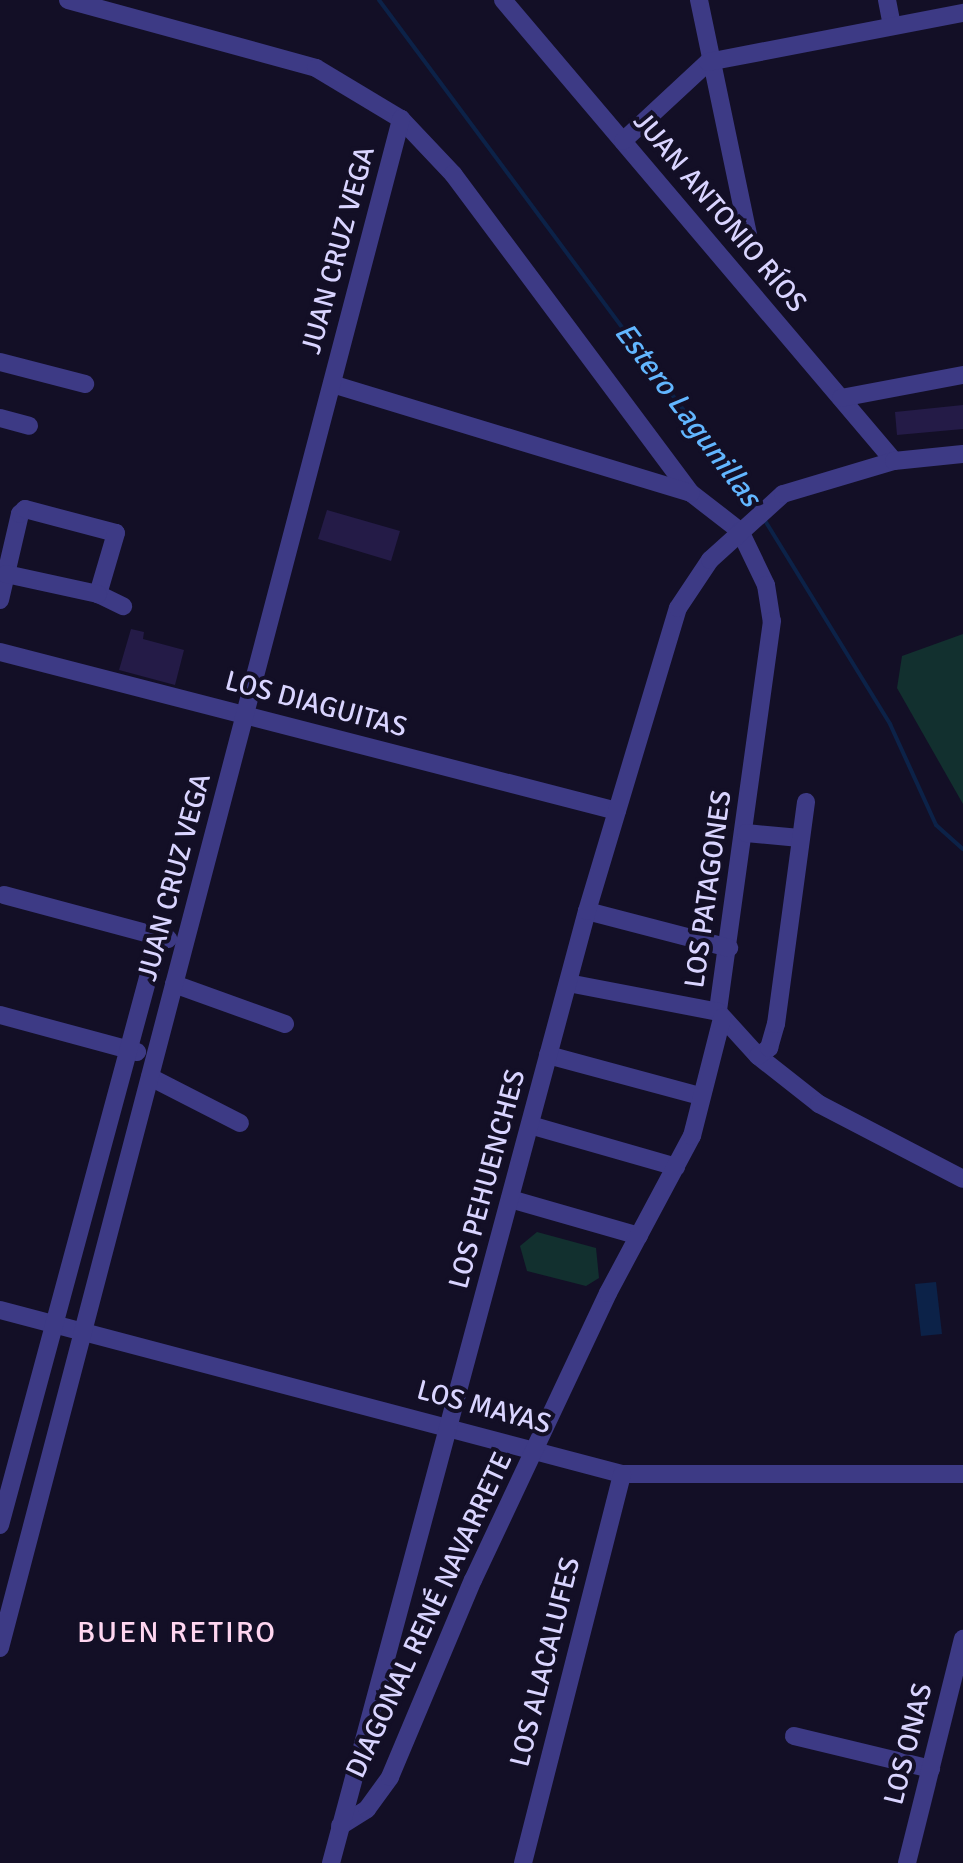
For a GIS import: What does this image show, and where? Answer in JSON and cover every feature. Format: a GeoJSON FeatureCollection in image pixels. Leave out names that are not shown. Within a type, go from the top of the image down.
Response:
{"type":"FeatureCollection","features":[{"type":"Feature","properties":{"kind":"street"},"geometry":{"type":"LineString","coordinates":[[68,0],[316,68],[401,119],[453,174],[691,493]]}},
{"type":"Feature","properties":{"kind":"street","name":"JUAN ANTONIO RÍOS"},"geometry":{"type":"LineString","coordinates":[[503,0],[894,461]]}},
{"type":"Feature","properties":{"kind":"street"},"geometry":{"type":"LineString","coordinates":[[699,0],[708,62],[719,78],[748,235]]}},
{"type":"Feature","properties":{"kind":"street"},"geometry":{"type":"LineString","coordinates":[[887,0],[892,26]]}},
{"type":"Feature","properties":{"kind":"street"},"geometry":{"type":"LineString","coordinates":[[623,141],[708,62],[963,13],[960,0]]}},
{"type":"Feature","properties":{"kind":"street","name":"JUAN CRUZ VEGA"},"geometry":{"type":"LineString","coordinates":[[0,1648],[8,1588],[83,1332],[401,119]]}},
{"type":"Feature","properties":{"kind":"street"},"geometry":{"type":"LineString","coordinates":[[0,362],[85,384]]}},
{"type":"Feature","properties":{"kind":"street"},"geometry":{"type":"LineString","coordinates":[[841,398],[963,375]]}},
{"type":"Feature","properties":{"kind":"street"},"geometry":{"type":"LineString","coordinates":[[332,384],[691,493],[747,524],[776,499],[807,483],[894,461],[963,454]]}},
{"type":"Feature","properties":{"kind":"street"},"geometry":{"type":"LineString","coordinates":[[0,418],[29,426]]}},
{"type":"Feature","properties":{"kind":"street"},"geometry":{"type":"LineString","coordinates":[[0,600],[20,514],[32,509],[116,533],[98,594]]}},
{"type":"Feature","properties":{"kind":"street","name":"LOS PEHUENCHES"},"geometry":{"type":"LineString","coordinates":[[331,1863],[587,911],[678,608],[699,574],[747,524]]}},
{"type":"Feature","properties":{"kind":"street","name":"LOS PATAGONES"},"geometry":{"type":"LineString","coordinates":[[747,524],[766,585],[772,621],[720,1015],[758,1056],[819,1104],[963,1179]]}},
{"type":"Feature","properties":{"kind":"street"},"geometry":{"type":"LineString","coordinates":[[6,574],[98,594],[123,606]]}},
{"type":"Feature","properties":{"kind":"street","name":"LOS DIAGUITAS"},"geometry":{"type":"LineString","coordinates":[[0,652],[617,811]]}},
{"type":"Feature","properties":{"kind":"street"},"geometry":{"type":"LineString","coordinates":[[758,1056],[769,1048],[776,1024],[806,802]]}},
{"type":"Feature","properties":{"kind":"street"},"geometry":{"type":"LineString","coordinates":[[746,833],[800,838]]}},
{"type":"Feature","properties":{"kind":"street"},"geometry":{"type":"LineString","coordinates":[[4,895],[185,944]]}},
{"type":"Feature","properties":{"kind":"street"},"geometry":{"type":"LineString","coordinates":[[587,911],[729,948]]}},
{"type":"Feature","properties":{"kind":"street"},"geometry":{"type":"LineString","coordinates":[[0,1525],[159,937]]}},
{"type":"Feature","properties":{"kind":"street"},"geometry":{"type":"LineString","coordinates":[[568,983],[720,1015]]}},
{"type":"Feature","properties":{"kind":"street"},"geometry":{"type":"LineString","coordinates":[[174,984],[285,1024]]}},
{"type":"Feature","properties":{"kind":"street"},"geometry":{"type":"LineString","coordinates":[[0,1015],[155,1057]]}},
{"type":"Feature","properties":{"kind":"street","name":"DIAGONAL RENÉ NAVARRETE"},"geometry":{"type":"LineString","coordinates":[[340,1826],[367,1809],[390,1777],[536,1449],[639,1236],[692,1136],[720,1015]]}},
{"type":"Feature","properties":{"kind":"street"},"geometry":{"type":"LineString","coordinates":[[548,1055],[700,1096]]}},
{"type":"Feature","properties":{"kind":"street"},"geometry":{"type":"LineString","coordinates":[[150,1077],[240,1123]]}},
{"type":"Feature","properties":{"kind":"street"},"geometry":{"type":"LineString","coordinates":[[530,1125],[676,1167]]}},
{"type":"Feature","properties":{"kind":"street"},"geometry":{"type":"LineString","coordinates":[[510,1199],[639,1236]]}},
{"type":"Feature","properties":{"kind":"street","name":"LOS MAYAS"},"geometry":{"type":"LineString","coordinates":[[0,1310],[450,1426],[622,1474],[963,1474]]}},
{"type":"Feature","properties":{"kind":"street","name":"LOS ALACALUFES"},"geometry":{"type":"LineString","coordinates":[[523,1863],[622,1474]]}},
{"type":"Feature","properties":{"kind":"street","name":"LOS ONAS"},"geometry":{"type":"LineString","coordinates":[[907,1863],[963,1639]]}},
{"type":"Feature","properties":{"kind":"street"},"geometry":{"type":"LineString","coordinates":[[794,1736],[931,1769]]}},
{"type":"Feature","properties":{"kind":"green space"},"geometry":{"type":"Polygon","coordinates":[[[963,634],[963,804],[897,688],[902,656],[963,634]]]}},
{"type":"Feature","properties":{"kind":"green space"},"geometry":{"type":"Polygon","coordinates":[[[537,1232],[596,1248],[599,1278],[586,1286],[527,1271],[520,1246],[537,1232]]]}},
{"type":"Feature","properties":{"kind":"water"},"geometry":{"type":"Polygon","coordinates":[[[936,1282],[942,1334],[921,1336],[915,1284],[936,1282]]]}},
{"type":"Feature","properties":{"kind":"building"},"geometry":{"type":"Polygon","coordinates":[[[963,405],[963,429],[897,435],[895,412],[963,405]]]}},
{"type":"Feature","properties":{"kind":"building"},"geometry":{"type":"Polygon","coordinates":[[[327,510],[400,531],[391,561],[318,539],[327,510]]]}},
{"type":"Feature","properties":{"kind":"building"},"geometry":{"type":"Polygon","coordinates":[[[131,629],[144,632],[143,639],[184,650],[175,685],[119,670],[131,629]]]}},
{"type":"Feature","properties":{"kind":"waterway","name":"Estero Lagunillas"},"geometry":{"type":"LineString","coordinates":[[379,0],[757,509]]}},
{"type":"Feature","properties":{"kind":"waterway","name":"Estero Lagunillas"},"geometry":{"type":"LineString","coordinates":[[764,519],[890,724],[936,825],[963,849]]}},
{"type":"Feature","properties":{"kind":"district","name":"BUEN RETIRO"},"geometry":{"type":"Point","coordinates":[177,1633]}}]}
